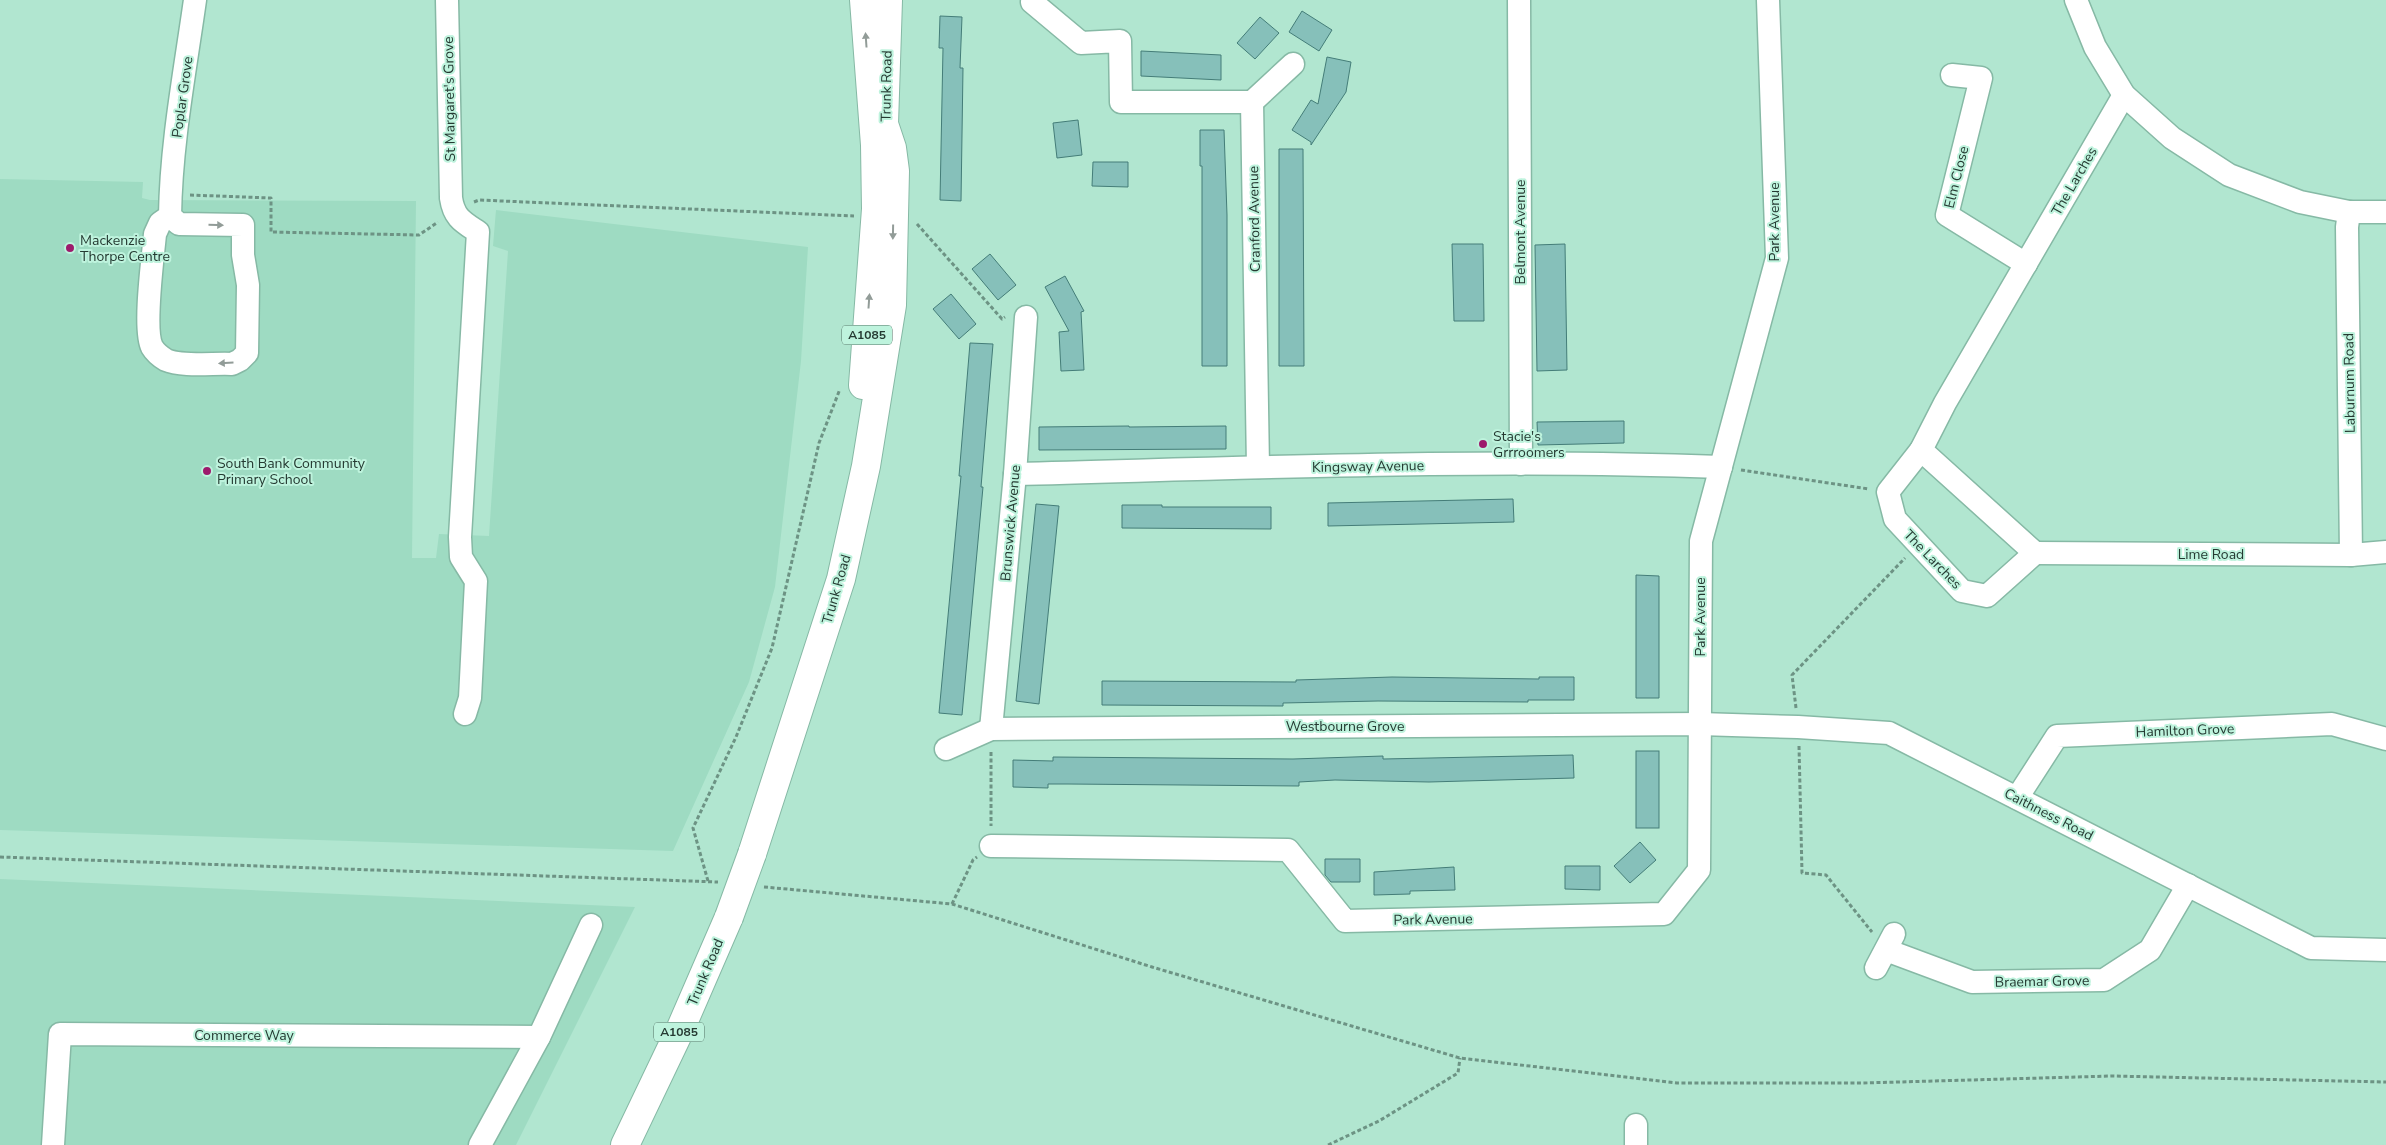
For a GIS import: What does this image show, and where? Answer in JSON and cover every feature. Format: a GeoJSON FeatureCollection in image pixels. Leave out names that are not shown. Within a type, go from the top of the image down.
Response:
{"type":"FeatureCollection","features":[{"type":"Feature","properties":{"kind":"main road","name":"A1085"},"geometry":{"type":"LineString","coordinates":[[864,0],[875,145],[885,211]]}},
{"type":"Feature","properties":{"kind":"main road","name":"Trunk Road"},"geometry":{"type":"LineString","coordinates":[[625,1145],[680,1030],[729,917],[752,854],[841,579],[866,466],[892,305],[885,211],[895,171],[892,148],[884,124],[888,0]]}},
{"type":"Feature","properties":{"kind":"street","name":"Poplar Grove"},"geometry":{"type":"LineString","coordinates":[[170,205],[196,0]]}},
{"type":"Feature","properties":{"kind":"street","name":"St Margaret's Grove"},"geometry":{"type":"LineString","coordinates":[[447,0],[452,205]]}},
{"type":"Feature","properties":{"kind":"street","name":"Belmont Avenue"},"geometry":{"type":"LineString","coordinates":[[1519,0],[1521,464]]}},
{"type":"Feature","properties":{"kind":"street","name":"Park Avenue"},"geometry":{"type":"LineString","coordinates":[[991,846],[1288,850],[1346,921],[1664,914],[1699,870],[1701,541],[1777,258],[1768,0]]}},
{"type":"Feature","properties":{"kind":"street"},"geometry":{"type":"LineString","coordinates":[[2076,0],[2095,47],[2124,95],[2172,138],[2229,174],[2300,202],[2349,212],[2386,212]]}},
{"type":"Feature","properties":{"kind":"street"},"geometry":{"type":"LineString","coordinates":[[1032,2],[1081,43],[1120,41],[1121,102],[1252,102],[1293,64]]}},
{"type":"Feature","properties":{"kind":"street","name":"Elm Close"},"geometry":{"type":"LineString","coordinates":[[1952,75],[1981,78],[1947,215],[2026,264]]}},
{"type":"Feature","properties":{"kind":"street","name":"The Larches"},"geometry":{"type":"LineString","coordinates":[[2035,553],[1987,596],[1962,591],[1895,520],[1888,492],[1921,450],[1945,403],[2124,95]]}},
{"type":"Feature","properties":{"kind":"street","name":"Cranford Avenue"},"geometry":{"type":"LineString","coordinates":[[1252,102],[1258,467]]}},
{"type":"Feature","properties":{"kind":"street"},"geometry":{"type":"LineString","coordinates":[[170,205],[179,224],[243,225],[243,255],[248,285],[246,353],[240,360],[232,364],[175,362],[159,355],[152,347],[149,337],[155,234],[170,205]]}},
{"type":"Feature","properties":{"kind":"street"},"geometry":{"type":"LineString","coordinates":[[452,205],[462,221],[478,232],[460,537],[461,557],[476,581],[470,698],[465,714]]}},
{"type":"Feature","properties":{"kind":"street","name":"Laburnum Road"},"geometry":{"type":"LineString","coordinates":[[2349,212],[2351,555]]}},
{"type":"Feature","properties":{"kind":"street","name":"Brunswick Avenue"},"geometry":{"type":"LineString","coordinates":[[991,729],[1016,474],[1026,318]]}},
{"type":"Feature","properties":{"kind":"street"},"geometry":{"type":"LineString","coordinates":[[1921,450],[2035,553]]}},
{"type":"Feature","properties":{"kind":"street","name":"Kingsway Avenue"},"geometry":{"type":"LineString","coordinates":[[1016,474],[1258,467],[1617,463],[1721,467]]}},
{"type":"Feature","properties":{"kind":"street","name":"Lime Road"},"geometry":{"type":"LineString","coordinates":[[2035,553],[2351,555],[2386,552]]}},
{"type":"Feature","properties":{"kind":"street","name":"Westbourne Grove"},"geometry":{"type":"LineString","coordinates":[[991,729],[1700,724]]}},
{"type":"Feature","properties":{"kind":"street","name":"Caithness Road"},"geometry":{"type":"LineString","coordinates":[[1700,724],[1798,727],[1889,733],[2311,948],[2386,950]]}},
{"type":"Feature","properties":{"kind":"street","name":"Hamilton Grove"},"geometry":{"type":"LineString","coordinates":[[2017,798],[2057,736],[2332,724],[2386,739]]}},
{"type":"Feature","properties":{"kind":"street"},"geometry":{"type":"LineString","coordinates":[[946,749],[991,729]]}},
{"type":"Feature","properties":{"kind":"street","name":"Braemar Grove"},"geometry":{"type":"LineString","coordinates":[[1885,951],[1972,982],[2104,980],[2150,950],[2188,885]]}},
{"type":"Feature","properties":{"kind":"street"},"geometry":{"type":"LineString","coordinates":[[480,1145],[539,1037],[591,925]]}},
{"type":"Feature","properties":{"kind":"street","name":"Commerce Way"},"geometry":{"type":"LineString","coordinates":[[53,1145],[60,1034],[539,1037]]}},
{"type":"Feature","properties":{"kind":"path"},"geometry":{"type":"LineString","coordinates":[[170,205],[271,198],[271,232],[418,235],[452,205],[479,200],[859,216],[885,211],[910,216],[1002,319],[1011,311],[1026,318]]}},
{"type":"Feature","properties":{"kind":"path"},"geometry":{"type":"LineString","coordinates":[[708,881],[693,828],[736,737],[772,648],[819,443],[842,383]]}},
{"type":"Feature","properties":{"kind":"path"},"geometry":{"type":"LineString","coordinates":[[1721,467],[1888,492]]}},
{"type":"Feature","properties":{"kind":"path"},"geometry":{"type":"LineString","coordinates":[[952,904],[973,860],[991,846],[991,729]]}},
{"type":"Feature","properties":{"kind":"path"},"geometry":{"type":"LineString","coordinates":[[0,857],[728,883]]}},
{"type":"Feature","properties":{"kind":"path"},"geometry":{"type":"LineString","coordinates":[[756,886],[952,904],[1161,969],[1460,1058],[1676,1083],[1863,1083],[2112,1076],[2386,1082]]}},
{"type":"Feature","properties":{"kind":"path"},"geometry":{"type":"LineString","coordinates":[[1328,1145],[1379,1121],[1458,1073],[1460,1058]]}},
{"type":"Feature","properties":{"kind":"shaded area"},"geometry":{"type":"Polygon","coordinates":[[[0,179],[143,182],[142,198],[150,200],[416,201],[412,558],[436,558],[439,534],[489,536],[508,251],[493,246],[496,210],[808,247],[801,361],[775,587],[749,682],[673,851],[0,830],[0,179]]]}},
{"type":"Feature","properties":{"kind":"shaded area"},"geometry":{"type":"Polygon","coordinates":[[[0,879],[635,907],[516,1145],[0,1145],[0,879]]]}},
{"type":"Feature","properties":{"kind":"building"},"geometry":{"type":"Polygon","coordinates":[[[1302,11],[1332,30],[1319,51],[1289,32],[1302,11]]]}},
{"type":"Feature","properties":{"kind":"building"},"geometry":{"type":"Polygon","coordinates":[[[940,16],[962,17],[960,68],[963,68],[961,201],[940,200],[943,48],[939,48],[940,16]]]}},
{"type":"Feature","properties":{"kind":"building"},"geometry":{"type":"Polygon","coordinates":[[[1260,17],[1279,33],[1255,59],[1237,43],[1260,17]]]}},
{"type":"Feature","properties":{"kind":"building"},"geometry":{"type":"Polygon","coordinates":[[[1141,51],[1221,55],[1221,80],[1141,76],[1141,51]]]}},
{"type":"Feature","properties":{"kind":"building"},"geometry":{"type":"Polygon","coordinates":[[[1327,57],[1351,62],[1346,92],[1311,145],[1311,142],[1292,130],[1311,100],[1318,104],[1327,57]]]}},
{"type":"Feature","properties":{"kind":"building"},"geometry":{"type":"Polygon","coordinates":[[[1078,120],[1082,155],[1057,158],[1053,123],[1078,120]]]}},
{"type":"Feature","properties":{"kind":"building"},"geometry":{"type":"Polygon","coordinates":[[[1200,130],[1224,130],[1227,215],[1227,366],[1202,366],[1202,166],[1200,166],[1200,130]]]}},
{"type":"Feature","properties":{"kind":"building"},"geometry":{"type":"Polygon","coordinates":[[[1279,149],[1303,149],[1304,366],[1279,366],[1279,149]]]}},
{"type":"Feature","properties":{"kind":"building"},"geometry":{"type":"Polygon","coordinates":[[[1093,162],[1128,162],[1128,187],[1092,186],[1093,162]]]}},
{"type":"Feature","properties":{"kind":"building"},"geometry":{"type":"Polygon","coordinates":[[[1452,244],[1483,244],[1484,321],[1454,321],[1452,244]]]}},
{"type":"Feature","properties":{"kind":"building"},"geometry":{"type":"Polygon","coordinates":[[[1565,244],[1567,370],[1537,371],[1535,245],[1565,244]]]}},
{"type":"Feature","properties":{"kind":"building"},"geometry":{"type":"Polygon","coordinates":[[[990,254],[1016,285],[998,300],[972,269],[990,254]]]}},
{"type":"Feature","properties":{"kind":"building"},"geometry":{"type":"Polygon","coordinates":[[[1065,276],[1084,311],[1081,312],[1084,370],[1061,371],[1059,332],[1069,331],[1045,287],[1065,276]]]}},
{"type":"Feature","properties":{"kind":"building"},"geometry":{"type":"Polygon","coordinates":[[[951,294],[976,324],[959,339],[933,309],[951,294]]]}},
{"type":"Feature","properties":{"kind":"building"},"geometry":{"type":"Polygon","coordinates":[[[970,343],[993,344],[981,487],[983,487],[962,715],[939,713],[961,476],[959,476],[970,343]]]}},
{"type":"Feature","properties":{"kind":"building"},"geometry":{"type":"Polygon","coordinates":[[[1624,421],[1624,443],[1538,445],[1537,422],[1624,421]]]}},
{"type":"Feature","properties":{"kind":"building"},"geometry":{"type":"Polygon","coordinates":[[[1226,426],[1226,449],[1039,450],[1039,427],[1226,426]]]}},
{"type":"Feature","properties":{"kind":"building"},"geometry":{"type":"Polygon","coordinates":[[[1513,499],[1514,522],[1328,526],[1328,503],[1513,499]]]}},
{"type":"Feature","properties":{"kind":"building"},"geometry":{"type":"Polygon","coordinates":[[[1036,504],[1059,506],[1039,704],[1016,701],[1036,504]]]}},
{"type":"Feature","properties":{"kind":"building"},"geometry":{"type":"Polygon","coordinates":[[[1122,505],[1271,507],[1271,529],[1122,528],[1122,505]]]}},
{"type":"Feature","properties":{"kind":"building"},"geometry":{"type":"Polygon","coordinates":[[[1636,575],[1659,576],[1659,698],[1636,698],[1636,575]]]}},
{"type":"Feature","properties":{"kind":"building"},"geometry":{"type":"Polygon","coordinates":[[[1392,677],[1539,679],[1539,677],[1574,677],[1574,700],[1528,700],[1528,702],[1378,701],[1283,703],[1283,706],[1102,705],[1102,681],[1296,682],[1296,680],[1392,677]]]}},
{"type":"Feature","properties":{"kind":"building"},"geometry":{"type":"Polygon","coordinates":[[[1636,751],[1659,751],[1659,828],[1636,828],[1636,751]]]}},
{"type":"Feature","properties":{"kind":"building"},"geometry":{"type":"Polygon","coordinates":[[[1573,755],[1574,778],[1429,782],[1335,780],[1299,782],[1299,786],[1048,784],[1048,788],[1013,787],[1013,760],[1053,761],[1053,757],[1293,759],[1383,756],[1383,759],[1573,755]]]}},
{"type":"Feature","properties":{"kind":"building"},"geometry":{"type":"Polygon","coordinates":[[[1640,842],[1656,860],[1630,883],[1614,866],[1640,842]]]}},
{"type":"Feature","properties":{"kind":"building"},"geometry":{"type":"Polygon","coordinates":[[[1325,859],[1360,859],[1360,882],[1331,882],[1325,875],[1325,859]]]}},
{"type":"Feature","properties":{"kind":"building"},"geometry":{"type":"Polygon","coordinates":[[[1565,866],[1600,866],[1600,890],[1565,889],[1565,866]]]}},
{"type":"Feature","properties":{"kind":"building"},"geometry":{"type":"Polygon","coordinates":[[[1454,867],[1455,890],[1410,891],[1410,894],[1374,895],[1374,872],[1454,867]]]}},
{"type":"Feature","properties":{"kind":"place","name":"Mackenzie Thorpe Centre"},"geometry":{"type":"Point","coordinates":[70,248]}},
{"type":"Feature","properties":{"kind":"place","name":"Stacie's Grrroomers"},"geometry":{"type":"Point","coordinates":[1483,444]}},
{"type":"Feature","properties":{"kind":"place","name":"South Bank Community Primary School"},"geometry":{"type":"Point","coordinates":[207,471]}}]}
